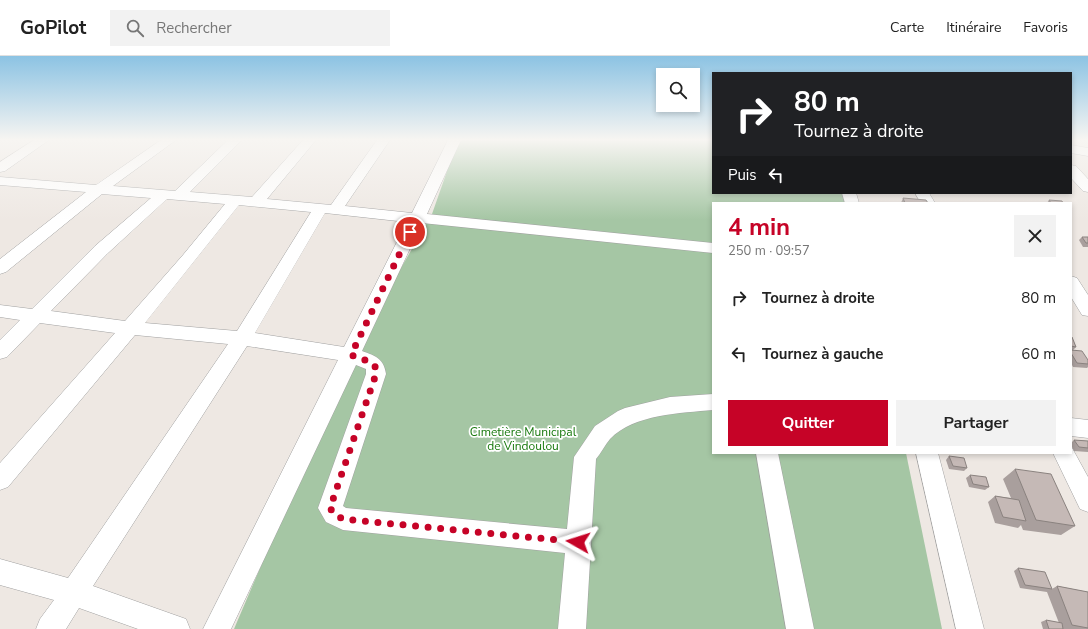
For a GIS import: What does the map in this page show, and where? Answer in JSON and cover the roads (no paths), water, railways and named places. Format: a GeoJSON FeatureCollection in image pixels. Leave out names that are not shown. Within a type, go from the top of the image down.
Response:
{"type":"FeatureCollection","features":[{"type":"Feature","properties":{"kind":"street"},"geometry":{"type":"LineString","coordinates":[[0,268],[99,189],[131,167]]}},
{"type":"Feature","properties":{"kind":"street"},"geometry":{"type":"LineString","coordinates":[[0,352],[101,250],[172,195],[205,167]]}},
{"type":"Feature","properties":{"kind":"street"},"geometry":{"type":"LineString","coordinates":[[255,203],[287,167]]}},
{"type":"Feature","properties":{"kind":"street"},"geometry":{"type":"LineString","coordinates":[[50,629],[328,209],[362,167]]}},
{"type":"Feature","properties":{"kind":"street"},"geometry":{"type":"LineString","coordinates":[[217,629],[442,167]]}},
{"type":"Feature","properties":{"kind":"street"},"geometry":{"type":"LineString","coordinates":[[1072,170],[1088,188]]}},
{"type":"Feature","properties":{"kind":"street"},"geometry":{"type":"LineString","coordinates":[[4,185],[99,189],[172,195],[328,209],[712,248]]}},
{"type":"Feature","properties":{"kind":"street"},"geometry":{"type":"LineString","coordinates":[[0,480],[45,430],[128,328],[189,259],[235,201]]}},
{"type":"Feature","properties":{"kind":"street"},"geometry":{"type":"LineString","coordinates":[[1072,281],[1088,281]]}},
{"type":"Feature","properties":{"kind":"street"},"geometry":{"type":"LineString","coordinates":[[1072,283],[1088,310]]}},
{"type":"Feature","properties":{"kind":"street"},"geometry":{"type":"LineString","coordinates":[[0,311],[36,317],[128,328],[242,338],[351,355],[370,362],[375,366],[376,374],[330,508],[334,514],[343,519],[578,542]]}},
{"type":"Feature","properties":{"kind":"street"},"geometry":{"type":"LineString","coordinates":[[572,629],[585,457],[603,432],[626,417],[670,405],[712,402]]}},
{"type":"Feature","properties":{"kind":"street"},"geometry":{"type":"LineString","coordinates":[[1072,427],[1088,429]]}},
{"type":"Feature","properties":{"kind":"street"},"geometry":{"type":"LineString","coordinates":[[767,454],[800,629]]}},
{"type":"Feature","properties":{"kind":"street"},"geometry":{"type":"LineString","coordinates":[[927,454],[970,629]]}},
{"type":"Feature","properties":{"kind":"street"},"geometry":{"type":"LineString","coordinates":[[1064,454],[1088,501]]}},
{"type":"Feature","properties":{"kind":"street"},"geometry":{"type":"LineString","coordinates":[[0,572],[75,593],[176,629]]}},
{"type":"Feature","properties":{"kind":"park label","name":"Cimetière Municipal de Vindoulou"},"geometry":{"type":"Point","coordinates":[523,439]}}]}
